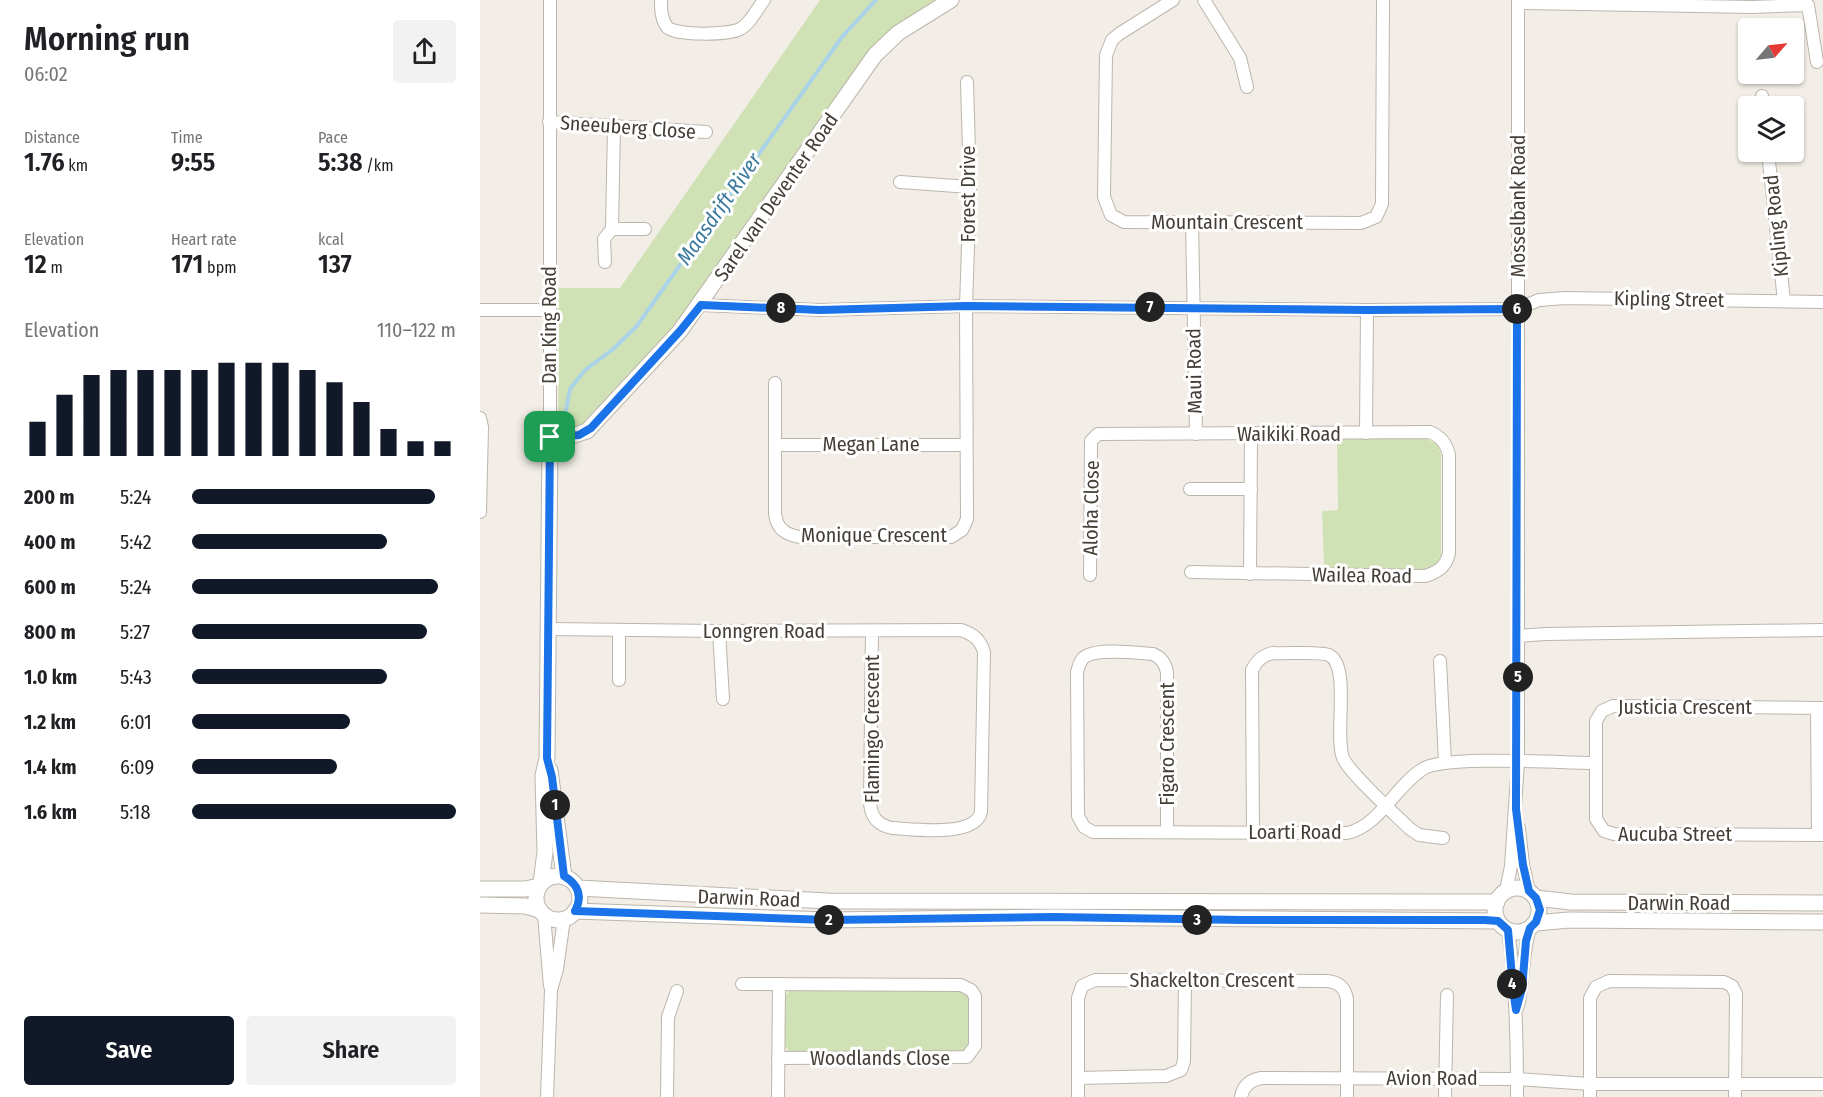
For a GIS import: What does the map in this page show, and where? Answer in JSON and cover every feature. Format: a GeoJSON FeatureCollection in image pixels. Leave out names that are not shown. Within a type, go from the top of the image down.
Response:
{"type":"FeatureCollection","features":[{"type":"Feature","properties":{"kind":"street","name":"Dan King Road"},"geometry":{"type":"LineString","coordinates":[[540,885],[545,852],[543,777],[547,758],[549,629],[550,0]]}},
{"type":"Feature","properties":{"kind":"street"},"geometry":{"type":"LineString","coordinates":[[662,0],[663,20],[675,32],[722,33],[740,29],[746,25],[764,0]]}},
{"type":"Feature","properties":{"kind":"street","name":"Sarel van Deventer Road"},"geometry":{"type":"LineString","coordinates":[[550,437],[579,435],[591,428],[701,305],[875,55],[898,33],[951,0]]}},
{"type":"Feature","properties":{"kind":"street","name":"Mountain Crescent"},"geometry":{"type":"LineString","coordinates":[[1173,0],[1119,34],[1112,40],[1106,56],[1104,196],[1111,215],[1124,222],[1361,223],[1371,220],[1379,213],[1382,204],[1383,0]]}},
{"type":"Feature","properties":{"kind":"street"},"geometry":{"type":"LineString","coordinates":[[1204,0],[1240,58],[1247,87]]}},
{"type":"Feature","properties":{"kind":"street"},"geometry":{"type":"LineString","coordinates":[[1518,2],[1752,7],[1808,5],[1818,62]]}},
{"type":"Feature","properties":{"kind":"street","name":"Mosselbank Road"},"geometry":{"type":"LineString","coordinates":[[1502,896],[1511,866],[1518,762],[1518,2]]}},
{"type":"Feature","properties":{"kind":"street","name":"Forest Drive"},"geometry":{"type":"LineString","coordinates":[[966,306],[970,188],[967,82]]}},
{"type":"Feature","properties":{"kind":"street","name":"Sneeuberg Close"},"geometry":{"type":"LineString","coordinates":[[549,122],[706,132]]}},
{"type":"Feature","properties":{"kind":"street"},"geometry":{"type":"LineString","coordinates":[[605,262],[604,239],[612,229],[614,126]]}},
{"type":"Feature","properties":{"kind":"street","name":"Kipling Road"},"geometry":{"type":"LineString","coordinates":[[1769,162],[1784,301]]}},
{"type":"Feature","properties":{"kind":"street"},"geometry":{"type":"LineString","coordinates":[[900,182],[970,188]]}},
{"type":"Feature","properties":{"kind":"street","name":"Maui Road"},"geometry":{"type":"LineString","coordinates":[[1192,222],[1196,434]]}},
{"type":"Feature","properties":{"kind":"street"},"geometry":{"type":"LineString","coordinates":[[612,229],[645,229]]}},
{"type":"Feature","properties":{"kind":"street","name":"Kipling Street"},"geometry":{"type":"LineString","coordinates":[[1517,309],[1539,300],[1565,298],[1823,302]]}},
{"type":"Feature","properties":{"kind":"street"},"geometry":{"type":"LineString","coordinates":[[701,305],[820,310],[966,306],[1367,310],[1517,309]]}},
{"type":"Feature","properties":{"kind":"street","name":"Monique Crescent"},"geometry":{"type":"LineString","coordinates":[[775,383],[775,514],[776,521],[783,531],[799,537],[951,537],[962,530],[967,519],[966,306]]}},
{"type":"Feature","properties":{"kind":"street"},"geometry":{"type":"LineString","coordinates":[[480,310],[549,310]]}},
{"type":"Feature","properties":{"kind":"street","name":"Waikiki Road"},"geometry":{"type":"LineString","coordinates":[[1091,441],[1101,433],[1366,433],[1367,310]]}},
{"type":"Feature","properties":{"kind":"street"},"geometry":{"type":"LineString","coordinates":[[480,418],[482,427],[480,512]]}},
{"type":"Feature","properties":{"kind":"street","name":"Wailea Road"},"geometry":{"type":"LineString","coordinates":[[1191,572],[1425,576],[1434,574],[1444,566],[1449,553],[1449,455],[1443,440],[1430,432],[1366,433]]}},
{"type":"Feature","properties":{"kind":"street"},"geometry":{"type":"LineString","coordinates":[[1250,573],[1251,434]]}},
{"type":"Feature","properties":{"kind":"street","name":"Aloha Close"},"geometry":{"type":"LineString","coordinates":[[1090,575],[1091,441]]}},
{"type":"Feature","properties":{"kind":"street","name":"Megan Lane"},"geometry":{"type":"LineString","coordinates":[[776,445],[965,445]]}},
{"type":"Feature","properties":{"kind":"street"},"geometry":{"type":"LineString","coordinates":[[1190,489],[1251,489]]}},
{"type":"Feature","properties":{"kind":"street","name":"Lonngren Road"},"geometry":{"type":"LineString","coordinates":[[549,629],[619,631],[961,630],[976,637]]}},
{"type":"Feature","properties":{"kind":"street"},"geometry":{"type":"LineString","coordinates":[[1518,636],[1823,630]]}},
{"type":"Feature","properties":{"kind":"street"},"geometry":{"type":"LineString","coordinates":[[619,631],[619,680]]}},
{"type":"Feature","properties":{"kind":"street"},"geometry":{"type":"LineString","coordinates":[[719,631],[723,699]]}},
{"type":"Feature","properties":{"kind":"street","name":"Flamingo Crescent"},"geometry":{"type":"LineString","coordinates":[[872,631],[870,803],[874,818],[885,827],[892,828],[958,829],[973,824],[980,817],[984,652],[982,644],[976,637]]}},
{"type":"Feature","properties":{"kind":"street","name":"Figaro Crescent"},"geometry":{"type":"LineString","coordinates":[[1084,828],[1078,816],[1077,672],[1080,661],[1095,653],[1153,654],[1162,660],[1167,673],[1167,832]]}},
{"type":"Feature","properties":{"kind":"street"},"geometry":{"type":"LineString","coordinates":[[1253,833],[1252,670],[1256,662],[1267,654],[1326,654],[1336,662],[1341,674],[1340,744],[1347,766],[1410,829],[1419,835],[1443,838]]}},
{"type":"Feature","properties":{"kind":"street"},"geometry":{"type":"LineString","coordinates":[[1440,661],[1445,762]]}},
{"type":"Feature","properties":{"kind":"street","name":"Justicia Crescent"},"geometry":{"type":"LineString","coordinates":[[1596,763],[1596,721],[1599,714],[1609,707],[1820,708]]}},
{"type":"Feature","properties":{"kind":"street"},"geometry":{"type":"LineString","coordinates":[[1820,708],[1820,835]]}},
{"type":"Feature","properties":{"kind":"street","name":"Dan King Road"},"geometry":{"type":"LineString","coordinates":[[547,758],[552,777],[564,876]]}},
{"type":"Feature","properties":{"kind":"street"},"geometry":{"type":"LineString","coordinates":[[1518,762],[1596,763]]}},
{"type":"Feature","properties":{"kind":"street","name":"Loarti Road"},"geometry":{"type":"LineString","coordinates":[[1084,828],[1093,832],[1324,833],[1356,831],[1386,806],[1412,777],[1432,764],[1518,762]]}},
{"type":"Feature","properties":{"kind":"street","name":"Aucuba Street"},"geometry":{"type":"LineString","coordinates":[[1596,763],[1596,819],[1600,827],[1608,833],[1820,835]]}},
{"type":"Feature","properties":{"kind":"street","name":"Mosselbank Road"},"geometry":{"type":"LineString","coordinates":[[1516,809],[1523,865],[1532,894]]}},
{"type":"Feature","properties":{"kind":"street"},"geometry":{"type":"LineString","coordinates":[[480,889],[525,889],[540,885],[555,876],[564,876],[578,888],[580,898],[570,915],[551,990]]}},
{"type":"Feature","properties":{"kind":"street"},"geometry":{"type":"LineString","coordinates":[[540,885],[536,897],[542,912],[551,990],[547,1097]]}},
{"type":"Feature","properties":{"kind":"street","name":"Darwin Road"},"geometry":{"type":"LineString","coordinates":[[578,888],[827,901],[1502,896]]}},
{"type":"Feature","properties":{"kind":"street"},"geometry":{"type":"LineString","coordinates":[[1516,1010],[1522,989],[1524,952],[1540,910],[1532,894],[1520,888],[1502,896],[1496,915],[1503,926],[1516,1010],[1516,1097]]}},
{"type":"Feature","properties":{"kind":"street","name":"Darwin Road"},"geometry":{"type":"LineString","coordinates":[[1532,894],[1571,902],[1823,903]]}},
{"type":"Feature","properties":{"kind":"street"},"geometry":{"type":"LineString","coordinates":[[480,905],[525,906],[557,920],[570,915]]}},
{"type":"Feature","properties":{"kind":"street","name":"Darwin Road"},"geometry":{"type":"LineString","coordinates":[[570,915],[828,920],[1053,917],[1503,926]]}},
{"type":"Feature","properties":{"kind":"street","name":"Darwin Road"},"geometry":{"type":"LineString","coordinates":[[1533,925],[1569,920],[1823,922]]}},
{"type":"Feature","properties":{"kind":"street"},"geometry":{"type":"LineString","coordinates":[[1503,926],[1520,932],[1533,925]]}},
{"type":"Feature","properties":{"kind":"street","name":"Shackelton Crescent"},"geometry":{"type":"LineString","coordinates":[[1078,1097],[1077,998],[1082,986],[1095,980],[1328,981],[1337,983],[1344,990],[1347,999],[1347,1097]]}},
{"type":"Feature","properties":{"kind":"street"},"geometry":{"type":"LineString","coordinates":[[1078,1078],[1166,1076],[1181,1070],[1184,1060],[1185,981]]}},
{"type":"Feature","properties":{"kind":"street"},"geometry":{"type":"LineString","coordinates":[[1590,1097],[1590,998],[1596,987],[1609,981],[1724,982],[1732,986],[1736,994],[1735,1091]]}},
{"type":"Feature","properties":{"kind":"street","name":"Woodlands Close"},"geometry":{"type":"LineString","coordinates":[[742,984],[962,985],[971,990],[976,1000],[975,1046],[970,1054],[963,1058],[778,1058]]}},
{"type":"Feature","properties":{"kind":"street"},"geometry":{"type":"LineString","coordinates":[[778,1097],[779,984]]}},
{"type":"Feature","properties":{"kind":"street"},"geometry":{"type":"LineString","coordinates":[[668,1097],[668,1017],[677,991]]}},
{"type":"Feature","properties":{"kind":"street"},"geometry":{"type":"LineString","coordinates":[[1445,1097],[1447,995]]}},
{"type":"Feature","properties":{"kind":"street","name":"Avion Road"},"geometry":{"type":"LineString","coordinates":[[1241,1097],[1245,1086],[1257,1078],[1516,1079],[1735,1091],[1823,1084]]}},
{"type":"Feature","properties":{"kind":"green space"},"geometry":{"type":"Polygon","coordinates":[[[820,0],[936,0],[894,27],[869,51],[684,315],[585,423],[568,429],[561,427],[558,423],[559,324],[556,323],[556,288],[620,288],[820,0]]]}},
{"type":"Feature","properties":{"kind":"green space"},"geometry":{"type":"Polygon","coordinates":[[[1337,438],[1426,439],[1437,444],[1441,455],[1441,555],[1436,565],[1426,570],[1331,569],[1324,566],[1322,511],[1338,510],[1337,438]]]}},
{"type":"Feature","properties":{"kind":"green space"},"geometry":{"type":"Polygon","coordinates":[[[790,990],[963,990],[971,997],[970,1045],[966,1052],[790,1052],[784,1045],[784,997],[790,990]]]}},
{"type":"Feature","properties":{"kind":"waterway","name":"Maasdrift River"},"geometry":{"type":"LineString","coordinates":[[565,415],[570,389],[585,370],[612,350],[636,327],[842,37],[876,0]]}},
{"type":"Feature","properties":{"kind":"route"},"geometry":{"type":"LineString","coordinates":[[701,305],[820,310],[966,306],[1367,310],[1517,309],[1518,762],[1516,809],[1523,865],[1529,891],[1536,898],[1540,910],[1526,941],[1522,989],[1516,1010],[1508,930],[1498,921],[1053,917],[828,920],[575,911],[580,898],[578,888],[564,876],[552,777],[547,758],[550,437],[579,435],[591,428],[701,305]]}}]}
